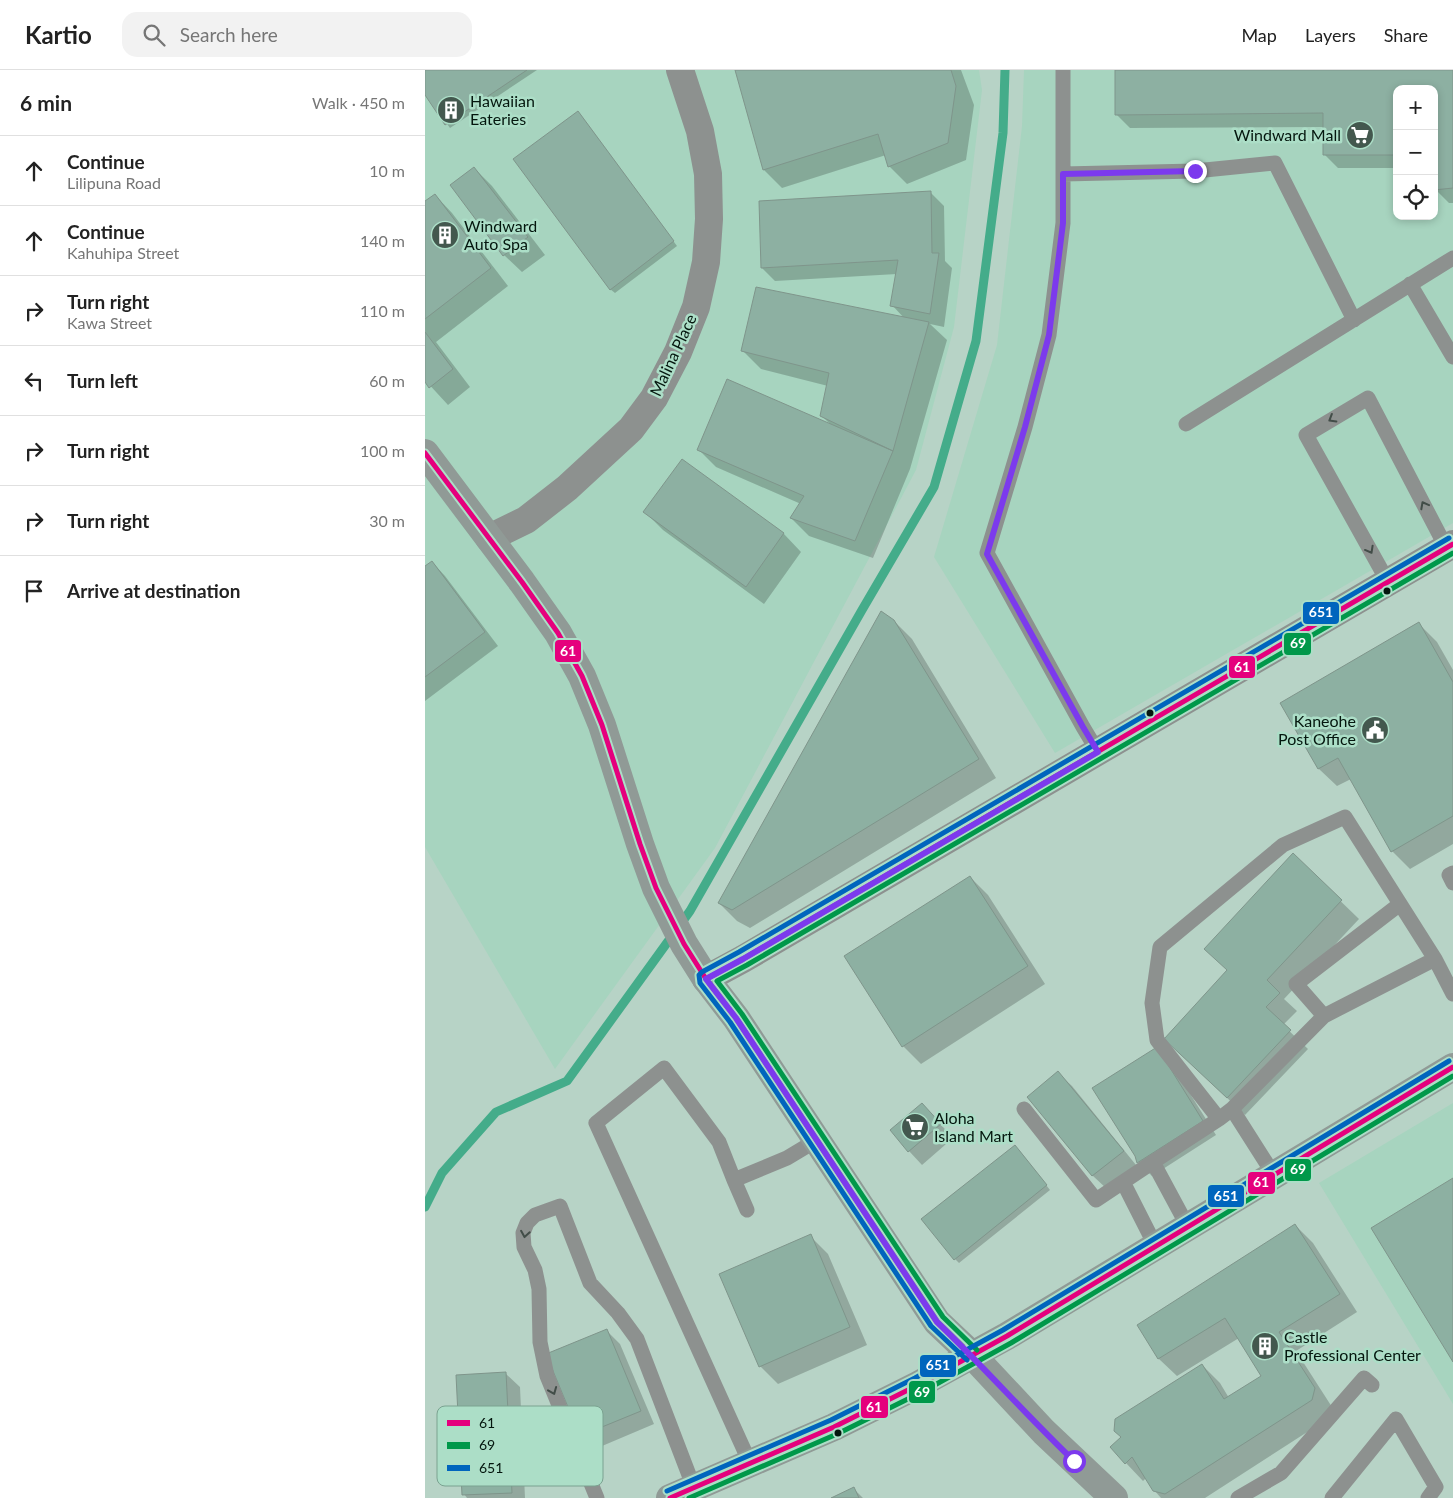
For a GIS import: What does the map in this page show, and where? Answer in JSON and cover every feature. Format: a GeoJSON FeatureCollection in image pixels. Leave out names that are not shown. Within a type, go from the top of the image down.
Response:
{"type":"FeatureCollection","features":[{"type":"Feature","properties":{"kind":"street","name":"Malina Place"},"geometry":{"type":"LineString","coordinates":[[489,538],[526,520],[567,488],[631,429],[654,398],[678,352],[696,307],[705,262],[709,219],[708,174],[701,131],[680,70]]}},
{"type":"Feature","properties":{"kind":"street"},"geometry":{"type":"LineString","coordinates":[[425,453],[522,582],[558,634],[582,676],[602,725],[656,888],[683,944],[706,979],[736,1018],[937,1322],[972,1355],[1045,1432],[1114,1498]]}},
{"type":"Feature","properties":{"kind":"street"},"geometry":{"type":"LineString","coordinates":[[706,979],[1388,582],[1451,551]]}},
{"type":"Feature","properties":{"kind":"street"},"geometry":{"type":"LineString","coordinates":[[682,1493],[834,1427],[918,1385],[1007,1336],[1453,1067]]}},
{"type":"Feature","properties":{"kind":"lane"},"geometry":{"type":"LineString","coordinates":[[1063,70],[1063,223],[1049,335],[1025,427],[987,554],[1098,752]]}},
{"type":"Feature","properties":{"kind":"lane"},"geometry":{"type":"LineString","coordinates":[[1063,174],[1195,171],[1275,163],[1355,320]]}},
{"type":"Feature","properties":{"kind":"lane"},"geometry":{"type":"LineString","coordinates":[[1186,424],[1453,258]]}},
{"type":"Feature","properties":{"kind":"lane"},"geometry":{"type":"LineString","coordinates":[[1410,284],[1453,357]]}},
{"type":"Feature","properties":{"kind":"lane"},"geometry":{"type":"LineString","coordinates":[[1388,582],[1306,435],[1368,398],[1451,551]]}},
{"type":"Feature","properties":{"kind":"lane"},"geometry":{"type":"LineString","coordinates":[[1219,1119],[1157,1040],[1152,1003],[1160,947],[1283,845],[1345,817],[1435,959],[1453,994]]}},
{"type":"Feature","properties":{"kind":"lane"},"geometry":{"type":"LineString","coordinates":[[1453,873],[1449,876],[1453,883]]}},
{"type":"Feature","properties":{"kind":"lane"},"geometry":{"type":"LineString","coordinates":[[1324,1016],[1296,984],[1401,904]]}},
{"type":"Feature","properties":{"kind":"lane"},"geometry":{"type":"LineString","coordinates":[[1024,1109],[1096,1200],[1232,1109],[1324,1016],[1435,959]]}},
{"type":"Feature","properties":{"kind":"lane"},"geometry":{"type":"LineString","coordinates":[[747,1210],[719,1142],[664,1068],[596,1123],[749,1463]]}},
{"type":"Feature","properties":{"kind":"lane"},"geometry":{"type":"LineString","coordinates":[[1232,1109],[1274,1175]]}},
{"type":"Feature","properties":{"kind":"lane"},"geometry":{"type":"LineString","coordinates":[[734,1180],[787,1158],[817,1140]]}},
{"type":"Feature","properties":{"kind":"lane"},"geometry":{"type":"LineString","coordinates":[[1153,1162],[1188,1227]]}},
{"type":"Feature","properties":{"kind":"lane"},"geometry":{"type":"LineString","coordinates":[[1123,1182],[1156,1247]]}},
{"type":"Feature","properties":{"kind":"lane"},"geometry":{"type":"LineString","coordinates":[[559,1406],[547,1376],[540,1342],[539,1289],[535,1270],[524,1247],[523,1233],[527,1223],[535,1215],[560,1206],[590,1283],[619,1313],[637,1339],[682,1493]]}},
{"type":"Feature","properties":{"kind":"lane"},"geometry":{"type":"LineString","coordinates":[[1238,1498],[1281,1473],[1364,1378],[1372,1385]]}},
{"type":"Feature","properties":{"kind":"lane"},"geometry":{"type":"LineString","coordinates":[[1332,1498],[1396,1419],[1437,1487],[1428,1498]]}},
{"type":"Feature","properties":{"kind":"lane"},"geometry":{"type":"LineString","coordinates":[[592,1486],[597,1498]]}},
{"type":"Feature","properties":{"kind":"shaded area"},"geometry":{"type":"Polygon","coordinates":[[[425,70],[979,70],[982,90],[954,327],[916,470],[715,848],[555,1069],[425,847],[425,70]]]}},
{"type":"Feature","properties":{"kind":"shaded area"},"geometry":{"type":"Polygon","coordinates":[[[1024,70],[1453,70],[1453,523],[1055,753],[934,557],[997,345],[1022,126],[1024,70]]]}},
{"type":"Feature","properties":{"kind":"shaded area"},"geometry":{"type":"Polygon","coordinates":[[[1453,1103],[1453,1404],[1319,1183],[1453,1103]]]}},
{"type":"Feature","properties":{"kind":"building","name":"Hawaiian Eateries"},"geometry":{"type":"Polygon","coordinates":[[[425,70],[527,70],[445,125],[425,95],[425,70]]]}},
{"type":"Feature","properties":{"kind":"building"},"geometry":{"type":"Polygon","coordinates":[[[735,70],[951,70],[956,86],[948,143],[888,167],[878,134],[763,170],[735,70]]]}},
{"type":"Feature","properties":{"kind":"building","name":"Windward Mall"},"geometry":{"type":"Polygon","coordinates":[[[1115,70],[1453,70],[1453,188],[1438,190],[1438,85],[1393,85],[1393,155],[1323,155],[1323,113],[1115,115],[1115,70]]]}},
{"type":"Feature","properties":{"kind":"building"},"geometry":{"type":"Polygon","coordinates":[[[578,111],[674,241],[610,290],[513,159],[578,111]]]}},
{"type":"Feature","properties":{"kind":"building"},"geometry":{"type":"Polygon","coordinates":[[[474,167],[528,237],[503,256],[450,185],[474,167]]]}},
{"type":"Feature","properties":{"kind":"building"},"geometry":{"type":"Polygon","coordinates":[[[931,191],[932,253],[939,253],[930,314],[890,306],[898,260],[761,268],[759,201],[931,191]]]}},
{"type":"Feature","properties":{"kind":"building","name":"Windward Auto Spa"},"geometry":{"type":"Polygon","coordinates":[[[435,194],[491,268],[425,319],[425,201],[435,194]]]}},
{"type":"Feature","properties":{"kind":"building"},"geometry":{"type":"Polygon","coordinates":[[[756,287],[929,322],[893,451],[820,416],[829,373],[741,351],[756,287]]]}},
{"type":"Feature","properties":{"kind":"building"},"geometry":{"type":"Polygon","coordinates":[[[425,332],[453,369],[429,388],[425,382],[425,332]]]}},
{"type":"Feature","properties":{"kind":"building"},"geometry":{"type":"Polygon","coordinates":[[[727,379],[893,451],[855,541],[790,518],[804,496],[697,450],[727,379]]]}},
{"type":"Feature","properties":{"kind":"building"},"geometry":{"type":"Polygon","coordinates":[[[682,459],[784,533],[746,587],[643,512],[682,459]]]}},
{"type":"Feature","properties":{"kind":"building"},"geometry":{"type":"Polygon","coordinates":[[[432,561],[485,632],[425,677],[425,566],[432,561]]]}},
{"type":"Feature","properties":{"kind":"building"},"geometry":{"type":"Polygon","coordinates":[[[881,611],[894,620],[979,759],[732,910],[718,903],[881,611]]]}},
{"type":"Feature","properties":{"kind":"building","name":"Kaneohe Post Office"},"geometry":{"type":"Polygon","coordinates":[[[1419,622],[1453,682],[1453,816],[1391,852],[1338,758],[1318,769],[1280,703],[1419,622]]]}},
{"type":"Feature","properties":{"kind":"building"},"geometry":{"type":"Polygon","coordinates":[[[1293,853],[1342,900],[1267,980],[1280,993],[1266,1007],[1291,1030],[1227,1098],[1164,1039],[1227,970],[1204,949],[1293,853]]]}},
{"type":"Feature","properties":{"kind":"building"},"geometry":{"type":"Polygon","coordinates":[[[970,876],[1028,966],[902,1047],[844,956],[970,876]]]}},
{"type":"Feature","properties":{"kind":"building"},"geometry":{"type":"Polygon","coordinates":[[[1157,1047],[1203,1121],[1137,1163],[1135,1156],[1092,1088],[1157,1047]]]}},
{"type":"Feature","properties":{"kind":"building"},"geometry":{"type":"Polygon","coordinates":[[[1058,1071],[1124,1151],[1092,1176],[1027,1097],[1058,1071]]]}},
{"type":"Feature","properties":{"kind":"building","name":"Aloha Island Mart"},"geometry":{"type":"Polygon","coordinates":[[[922,1103],[941,1124],[908,1152],[890,1130],[922,1103]]]}},
{"type":"Feature","properties":{"kind":"building"},"geometry":{"type":"Polygon","coordinates":[[[1015,1145],[1047,1185],[954,1260],[921,1219],[1015,1145]]]}},
{"type":"Feature","properties":{"kind":"building"},"geometry":{"type":"Polygon","coordinates":[[[1453,1178],[1453,1362],[1371,1228],[1453,1178]]]}},
{"type":"Feature","properties":{"kind":"building","name":"Castle Professional Center"},"geometry":{"type":"Polygon","coordinates":[[[1295,1224],[1340,1294],[1279,1332],[1315,1388],[1312,1400],[1165,1494],[1153,1491],[1132,1457],[1125,1464],[1110,1447],[1121,1437],[1114,1431],[1115,1419],[1202,1364],[1224,1399],[1261,1376],[1225,1318],[1158,1359],[1137,1325],[1295,1224]]]}},
{"type":"Feature","properties":{"kind":"building"},"geometry":{"type":"Polygon","coordinates":[[[811,1234],[850,1327],[759,1367],[719,1274],[811,1234]]]}},
{"type":"Feature","properties":{"kind":"building"},"geometry":{"type":"Polygon","coordinates":[[[607,1329],[641,1411],[603,1427],[603,1406],[568,1406],[546,1354],[607,1329]]]}},
{"type":"Feature","properties":{"kind":"building"},"geometry":{"type":"Polygon","coordinates":[[[506,1372],[508,1406],[458,1406],[456,1375],[506,1372]]]}},
{"type":"Feature","properties":{"kind":"building"},"geometry":{"type":"Polygon","coordinates":[[[462,1486],[512,1486],[512,1493],[462,1495],[462,1486]]]}},
{"type":"Feature","properties":{"kind":"building"},"geometry":{"type":"Polygon","coordinates":[[[854,1487],[859,1498],[831,1498],[854,1487]]]}},
{"type":"Feature","properties":{"kind":"waterway"},"geometry":{"type":"LineString","coordinates":[[425,1207],[442,1173],[496,1112],[567,1081],[690,911],[934,487],[976,341],[1003,133],[1005,70]]}},
{"type":"Feature","properties":{"kind":"transit line","name":"61"},"geometry":{"type":"LineString","coordinates":[[425,453],[558,633],[582,676],[602,725],[656,888],[684,944],[706,979],[1453,544]]}},
{"type":"Feature","properties":{"kind":"transit line","name":"651"},"geometry":{"type":"LineString","coordinates":[[967,1360],[931,1326],[730,1022],[700,983],[699,975],[1449,538]]}},
{"type":"Feature","properties":{"kind":"transit line","name":"69"},"geometry":{"type":"LineString","coordinates":[[977,1350],[943,1317],[742,1014],[717,981],[1453,553]]}},
{"type":"Feature","properties":{"kind":"transit line","name":"651"},"geometry":{"type":"LineString","coordinates":[[667,1491],[831,1420],[915,1378],[1003,1330],[1449,1061]]}},
{"type":"Feature","properties":{"kind":"transit line","name":"61"},"geometry":{"type":"LineString","coordinates":[[670,1498],[834,1427],[918,1385],[1007,1336],[1453,1067]]}},
{"type":"Feature","properties":{"kind":"transit line","name":"69"},"geometry":{"type":"LineString","coordinates":[[689,1498],[837,1434],[922,1392],[1011,1343],[1453,1076]]}},
{"type":"Feature","properties":{"kind":"place","name":"Hawaiian Eateries"},"geometry":{"type":"Point","coordinates":[451,110]}},
{"type":"Feature","properties":{"kind":"place","name":"Windward Mall"},"geometry":{"type":"Point","coordinates":[1360,135]}},
{"type":"Feature","properties":{"kind":"place","name":"Windward Auto Spa"},"geometry":{"type":"Point","coordinates":[445,235]}},
{"type":"Feature","properties":{"kind":"place","name":"Kaneohe Post Office"},"geometry":{"type":"Point","coordinates":[1375,730]}},
{"type":"Feature","properties":{"kind":"place","name":"Aloha Island Mart"},"geometry":{"type":"Point","coordinates":[915,1127]}},
{"type":"Feature","properties":{"kind":"place","name":"Castle Professional Center"},"geometry":{"type":"Point","coordinates":[1265,1346]}},
{"type":"Feature","properties":{"kind":"route"},"geometry":{"type":"LineString","coordinates":[[1074,1461],[1007,1394],[972,1355],[937,1322],[736,1018],[706,979],[1098,752],[987,554],[1025,427],[1049,335],[1063,223],[1063,174],[1195,171]]}}]}
